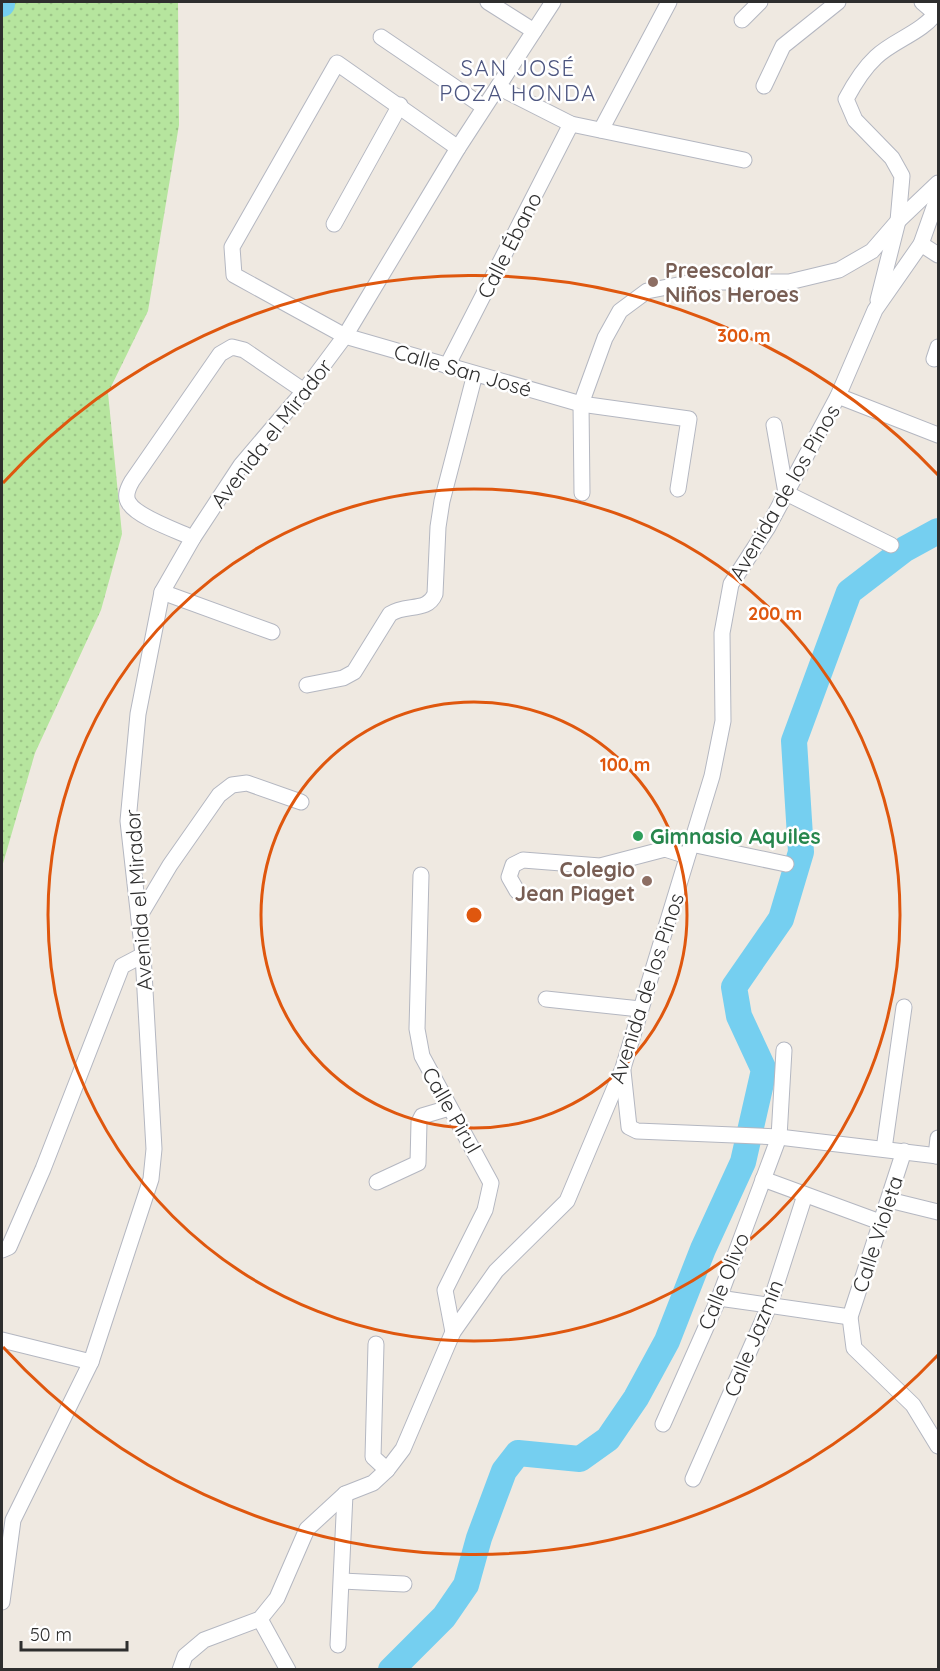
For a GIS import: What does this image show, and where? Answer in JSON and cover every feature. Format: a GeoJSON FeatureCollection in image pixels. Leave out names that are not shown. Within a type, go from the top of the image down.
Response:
{"type":"FeatureCollection","features":[{"type":"Feature","properties":{"kind":"street"},"geometry":{"type":"LineString","coordinates":[[488,2],[534,31]]}},
{"type":"Feature","properties":{"kind":"street","name":"Avenida el Mirador"},"geometry":{"type":"LineString","coordinates":[[2,1602],[13,1520],[91,1362],[152,1169],[154,1149],[143,955],[128,821],[138,714],[162,592],[193,538],[241,465],[304,391],[345,336],[458,148],[553,2]]}},
{"type":"Feature","properties":{"kind":"street"},"geometry":{"type":"LineString","coordinates":[[601,130],[669,2]]}},
{"type":"Feature","properties":{"kind":"street"},"geometry":{"type":"LineString","coordinates":[[741,20],[760,2]]}},
{"type":"Feature","properties":{"kind":"street"},"geometry":{"type":"LineString","coordinates":[[764,86],[783,46],[838,2]]}},
{"type":"Feature","properties":{"kind":"street"},"geometry":{"type":"LineString","coordinates":[[875,310],[898,221],[902,176],[892,158],[855,120],[846,99],[857,80],[876,57],[929,22],[937,12],[922,2]]}},
{"type":"Feature","properties":{"kind":"street"},"geometry":{"type":"LineString","coordinates":[[381,37],[484,107]]}},
{"type":"Feature","properties":{"kind":"street","name":"Calle San José"},"geometry":{"type":"LineString","coordinates":[[400,105],[337,63],[232,247],[234,275],[345,336],[581,404],[689,419],[678,489]]}},
{"type":"Feature","properties":{"kind":"street"},"geometry":{"type":"LineString","coordinates":[[498,87],[572,124],[744,160]]}},
{"type":"Feature","properties":{"kind":"street"},"geometry":{"type":"LineString","coordinates":[[334,224],[400,105],[458,148]]}},
{"type":"Feature","properties":{"kind":"street","name":"Calle Ébano"},"geometry":{"type":"LineString","coordinates":[[447,366],[572,124]]}},
{"type":"Feature","properties":{"kind":"street"},"geometry":{"type":"LineString","coordinates":[[582,493],[581,404],[605,338],[620,311],[647,291],[693,282],[789,282],[839,270],[872,252],[898,221],[939,183]]}},
{"type":"Feature","properties":{"kind":"street","name":"Avenida de los Pinos"},"geometry":{"type":"LineString","coordinates":[[260,1619],[277,1598],[307,1529],[345,1494],[373,1483],[387,1470],[403,1449],[453,1332],[496,1271],[567,1201],[623,1068],[712,776],[723,721],[722,633],[730,584],[768,527],[838,396],[875,310],[921,244],[939,196]]}},
{"type":"Feature","properties":{"kind":"street"},"geometry":{"type":"LineString","coordinates":[[921,244],[939,255]]}},
{"type":"Feature","properties":{"kind":"street"},"geometry":{"type":"LineString","coordinates":[[193,538],[136,511],[128,502],[126,494],[132,481],[220,354],[232,347],[244,350],[304,391]]}},
{"type":"Feature","properties":{"kind":"street"},"geometry":{"type":"LineString","coordinates":[[307,685],[343,678],[354,672],[390,614],[396,609],[426,606],[432,603],[435,594],[442,501],[475,374]]}},
{"type":"Feature","properties":{"kind":"street"},"geometry":{"type":"LineString","coordinates":[[838,396],[939,435]]}},
{"type":"Feature","properties":{"kind":"street"},"geometry":{"type":"LineString","coordinates":[[774,425],[786,493],[891,545]]}},
{"type":"Feature","properties":{"kind":"street"},"geometry":{"type":"LineString","coordinates":[[162,592],[272,632]]}},
{"type":"Feature","properties":{"kind":"street"},"geometry":{"type":"LineString","coordinates":[[139,917],[182,848],[219,795],[232,785],[247,783],[301,802]]}},
{"type":"Feature","properties":{"kind":"street"},"geometry":{"type":"LineString","coordinates":[[517,891],[509,877],[513,866],[523,860],[600,866],[665,849],[689,850],[786,864]]}},
{"type":"Feature","properties":{"kind":"street","name":"Calle Pirul"},"geometry":{"type":"LineString","coordinates":[[421,875],[417,1029],[422,1056],[449,1108],[463,1127],[491,1183],[485,1210],[445,1290],[453,1332]]}},
{"type":"Feature","properties":{"kind":"street"},"geometry":{"type":"LineString","coordinates":[[2,1250],[9,1247],[43,1169],[122,966],[143,955]]}},
{"type":"Feature","properties":{"kind":"street"},"geometry":{"type":"LineString","coordinates":[[546,999],[640,1009]]}},
{"type":"Feature","properties":{"kind":"street"},"geometry":{"type":"LineString","coordinates":[[884,1149],[904,1007]]}},
{"type":"Feature","properties":{"kind":"street","name":"Calle Olivo"},"geometry":{"type":"LineString","coordinates":[[663,1424],[719,1298],[763,1179],[782,1137],[784,1050]]}},
{"type":"Feature","properties":{"kind":"street"},"geometry":{"type":"LineString","coordinates":[[623,1068],[629,1128],[637,1131],[782,1137],[937,1156],[939,1138]]}},
{"type":"Feature","properties":{"kind":"street"},"geometry":{"type":"LineString","coordinates":[[376,1182],[418,1163],[419,1122],[422,1116],[449,1108]]}},
{"type":"Feature","properties":{"kind":"street","name":"Calle Violeta"},"geometry":{"type":"LineString","coordinates":[[850,1317],[904,1151]]}},
{"type":"Feature","properties":{"kind":"street"},"geometry":{"type":"LineString","coordinates":[[763,1179],[880,1222]]}},
{"type":"Feature","properties":{"kind":"street","name":"Calle Jazmín"},"geometry":{"type":"LineString","coordinates":[[693,1479],[770,1304],[805,1195]]}},
{"type":"Feature","properties":{"kind":"street"},"geometry":{"type":"LineString","coordinates":[[889,1200],[939,1212]]}},
{"type":"Feature","properties":{"kind":"street"},"geometry":{"type":"LineString","coordinates":[[719,1298],[850,1317],[855,1348],[913,1405],[939,1446]]}},
{"type":"Feature","properties":{"kind":"street"},"geometry":{"type":"LineString","coordinates":[[2,1340],[91,1362]]}},
{"type":"Feature","properties":{"kind":"street"},"geometry":{"type":"LineString","coordinates":[[376,1344],[373,1457],[387,1470]]}},
{"type":"Feature","properties":{"kind":"street"},"geometry":{"type":"LineString","coordinates":[[338,1645],[345,1494]]}},
{"type":"Feature","properties":{"kind":"street"},"geometry":{"type":"LineString","coordinates":[[342,1581],[404,1584]]}},
{"type":"Feature","properties":{"kind":"street"},"geometry":{"type":"LineString","coordinates":[[180,1670],[185,1656],[204,1640],[260,1619],[288,1670]]}},
{"type":"Feature","properties":{"kind":"green space"},"geometry":{"type":"Polygon","coordinates":[[[2,2],[178,2],[179,125],[148,311],[108,393],[122,534],[101,610],[35,753],[2,867],[2,2]]]}},
{"type":"Feature","properties":{"kind":"waterway"},"geometry":{"type":"LineString","coordinates":[[391,1670],[444,1617],[466,1585],[479,1538],[504,1471],[518,1453],[580,1459],[608,1439],[636,1398],[667,1341],[703,1249],[743,1162],[764,1070],[739,1016],[734,987],[781,919],[801,852],[794,741],[849,592],[905,549],[938,531]]}},
{"type":"Feature","properties":{"kind":"place","name":"Preescolar Niños Heroes"},"geometry":{"type":"Point","coordinates":[653,282]}},
{"type":"Feature","properties":{"kind":"place","name":"Gimnasio Aquiles"},"geometry":{"type":"Point","coordinates":[638,836]}},
{"type":"Feature","properties":{"kind":"place","name":"Colegio Jean Piaget"},"geometry":{"type":"Point","coordinates":[647,881]}},
{"type":"Feature","properties":{"kind":"district","name":"SAN JOSÉ POZA HONDA"},"geometry":{"type":"Point","coordinates":[518,80]}}]}
